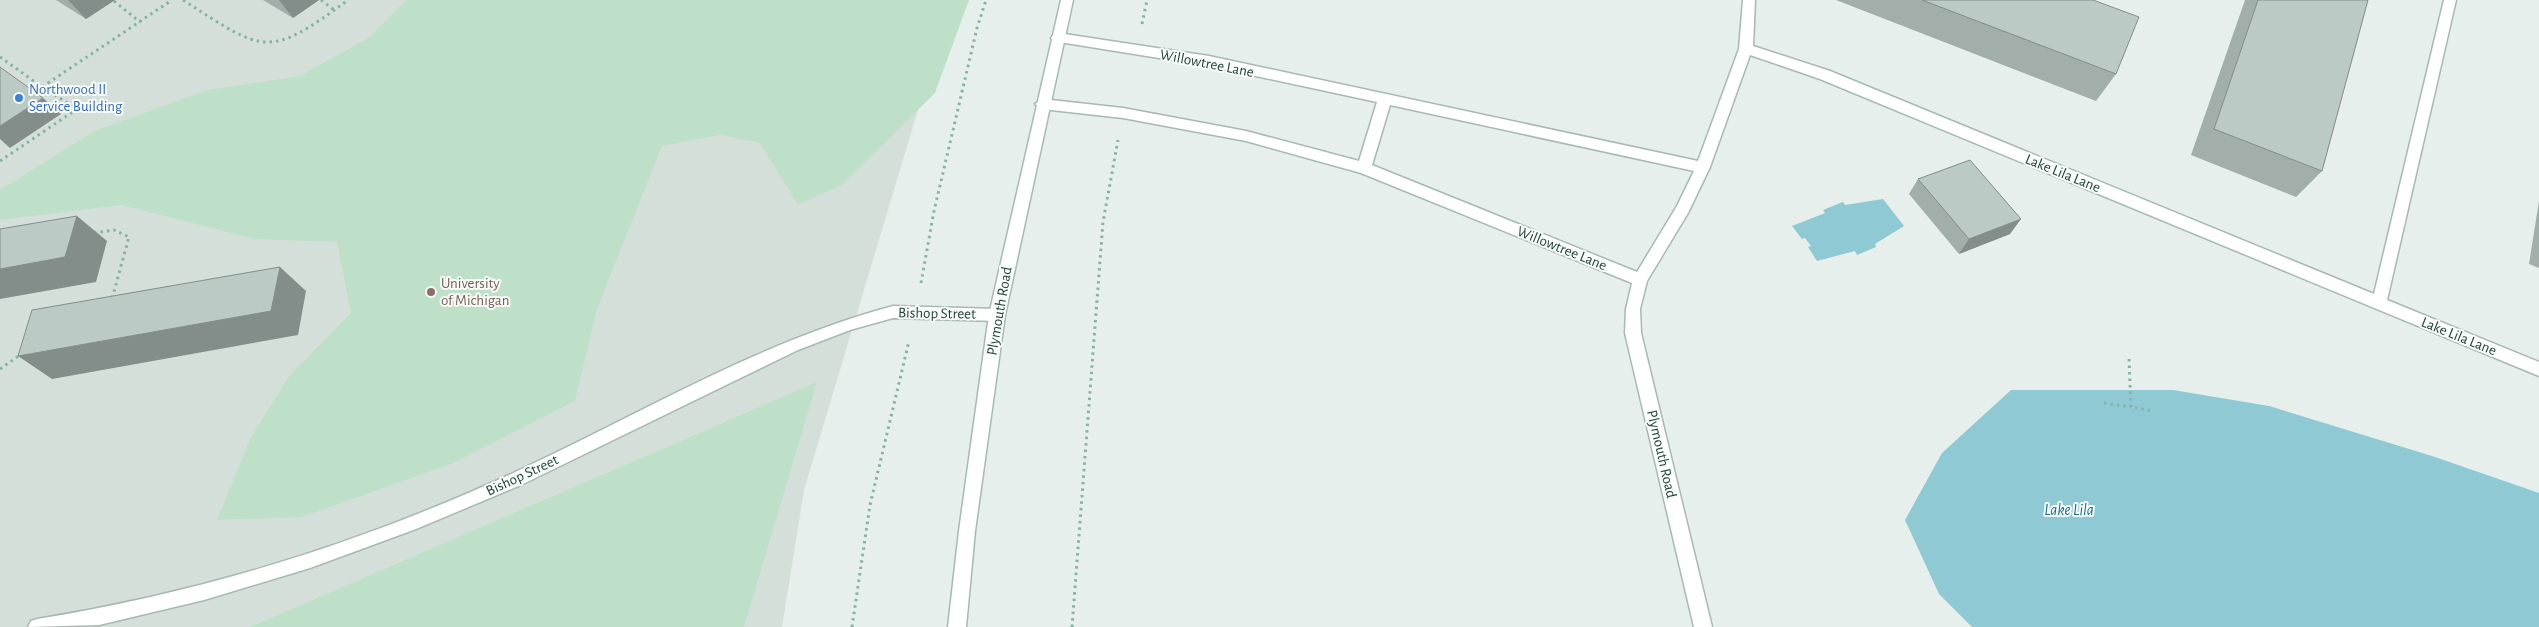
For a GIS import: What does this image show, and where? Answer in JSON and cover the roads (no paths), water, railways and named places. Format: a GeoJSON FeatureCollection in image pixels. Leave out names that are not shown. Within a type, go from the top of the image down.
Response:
{"type":"FeatureCollection","features":[{"type":"Feature","properties":{"kind":"street","name":"Plymouth Road"},"geometry":{"type":"LineString","coordinates":[[957,627],[967,531],[997,315],[1042,104],[1067,0]]}},
{"type":"Feature","properties":{"kind":"street"},"geometry":{"type":"LineString","coordinates":[[1640,280],[1683,209],[1703,167],[1746,48],[1749,0]]}},
{"type":"Feature","properties":{"kind":"street"},"geometry":{"type":"LineString","coordinates":[[2379,303],[2450,0]]}},
{"type":"Feature","properties":{"kind":"street","name":"Willowtree Lane"},"geometry":{"type":"LineString","coordinates":[[1058,38],[1209,62],[1703,167]]}},
{"type":"Feature","properties":{"kind":"street","name":"Lake Lila Lane"},"geometry":{"type":"LineString","coordinates":[[1746,48],[1825,75],[2539,369]]}},
{"type":"Feature","properties":{"kind":"street"},"geometry":{"type":"LineString","coordinates":[[1364,168],[1385,99]]}},
{"type":"Feature","properties":{"kind":"street","name":"Willowtree Lane"},"geometry":{"type":"LineString","coordinates":[[1042,104],[1123,113],[1246,136],[1364,168],[1640,280]]}},
{"type":"Feature","properties":{"kind":"street","name":"Plymouth Road"},"geometry":{"type":"LineString","coordinates":[[1640,280],[1633,309],[1633,334],[1703,627]]}},
{"type":"Feature","properties":{"kind":"street","name":"Bishop Street"},"geometry":{"type":"LineString","coordinates":[[37,627],[99,617],[204,592],[310,560],[374,537],[516,480],[793,345],[849,324],[893,312],[916,311],[997,315]]}},
{"type":"Feature","properties":{"kind":"water"},"geometry":{"type":"Polygon","coordinates":[[[1883,199],[1904,226],[1875,244],[1876,247],[1857,255],[1855,251],[1817,261],[1808,247],[1811,246],[1805,238],[1802,239],[1792,226],[1825,213],[1823,210],[1843,202],[1845,205],[1883,199]]]}},
{"type":"Feature","properties":{"kind":"water","name":"Lake Lila"},"geometry":{"type":"Polygon","coordinates":[[[2011,390],[2173,390],[2269,406],[2432,456],[2539,493],[2539,627],[1972,627],[1939,594],[1905,520],[1942,453],[2011,390]]]}},
{"type":"Feature","properties":{"kind":"place","name":"Northwood II Service Building"},"geometry":{"type":"Point","coordinates":[19,98]}},
{"type":"Feature","properties":{"kind":"place","name":"University of Michigan"},"geometry":{"type":"Point","coordinates":[431,292]}}]}
